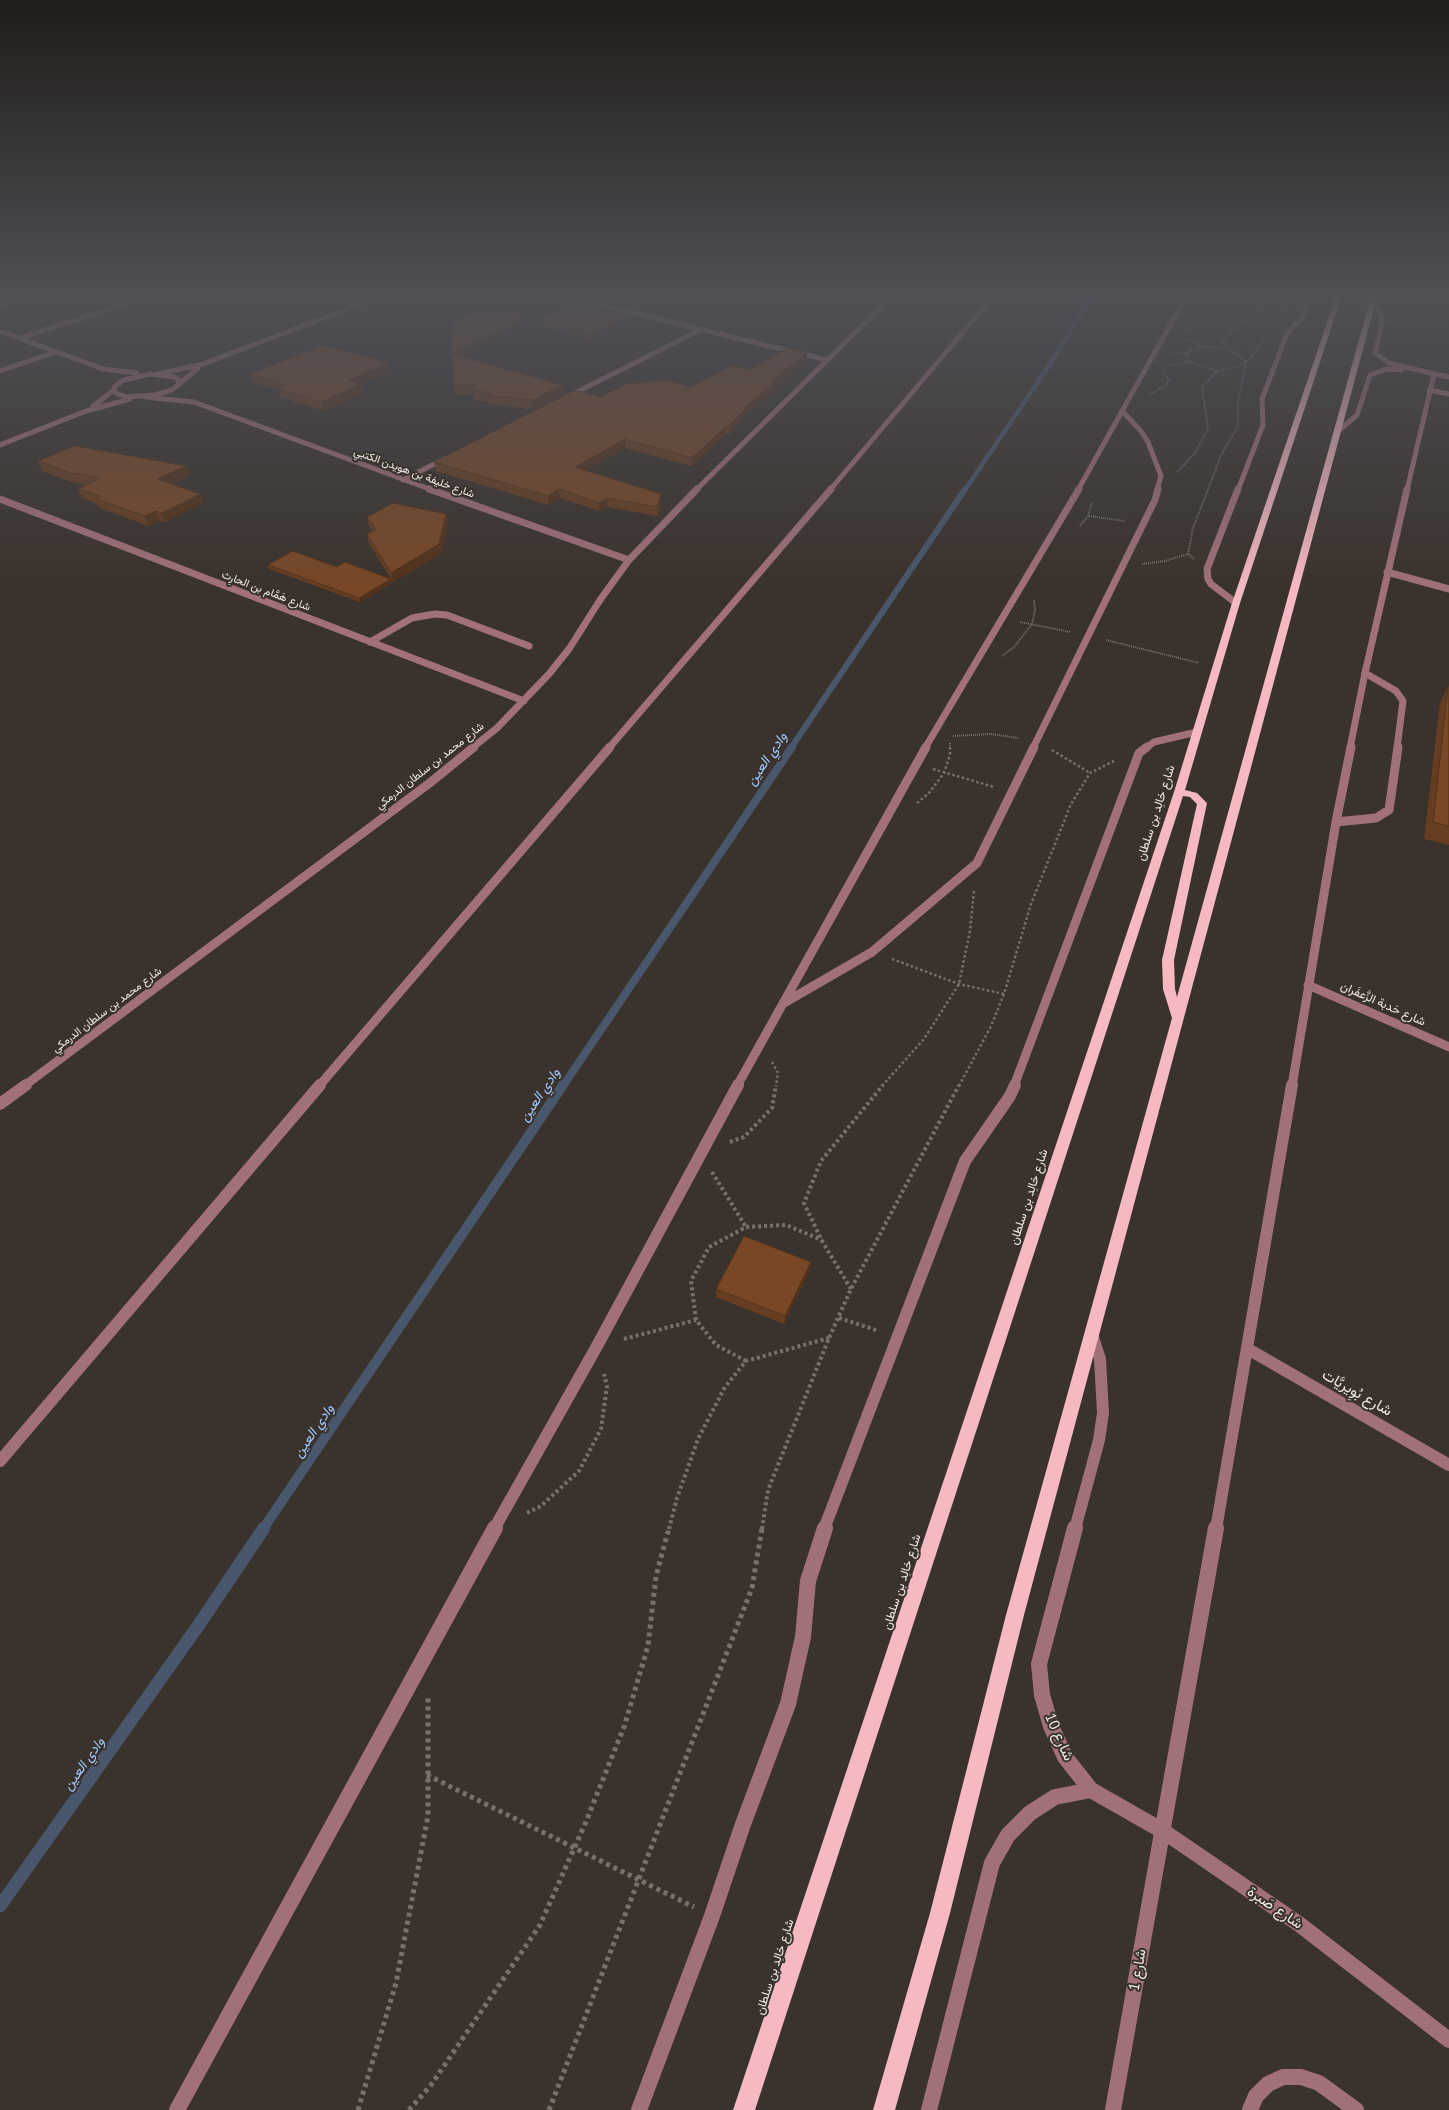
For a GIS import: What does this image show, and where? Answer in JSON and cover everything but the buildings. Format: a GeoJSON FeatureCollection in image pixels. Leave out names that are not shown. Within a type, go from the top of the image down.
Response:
{"type":"FeatureCollection","features":[{"type":"Feature","properties":{"kind":"main road","name":"شارع خالِد بن سلطان"},"geometry":{"type":"LineString","coordinates":[[744,2110],[1179,792],[1236,603],[1307,391]]}},
{"type":"Feature","properties":{"kind":"main road"},"geometry":{"type":"LineString","coordinates":[[884,2110],[940,1913],[1015,1615],[1349,391]]}},
{"type":"Feature","properties":{"kind":"main road"},"geometry":{"type":"LineString","coordinates":[[1178,1019],[1169,989],[1168,960],[1202,803],[1193,795],[1179,792]]}},
{"type":"Feature","properties":{"kind":"street"},"geometry":{"type":"LineString","coordinates":[[86,411],[106,391]]}},
{"type":"Feature","properties":{"kind":"street","name":"شارع خليفة بن هويدن الكتبي"},"geometry":{"type":"LineString","coordinates":[[115,391],[126,397],[194,402],[403,480],[629,560]]}},
{"type":"Feature","properties":{"kind":"street"},"geometry":{"type":"LineString","coordinates":[[0,445],[86,411],[170,391]]}},
{"type":"Feature","properties":{"kind":"street","name":"شارع خليفة بن هويدن الكتبي"},"geometry":{"type":"LineString","coordinates":[[183,391],[194,402]]}},
{"type":"Feature","properties":{"kind":"street"},"geometry":{"type":"LineString","coordinates":[[560,401],[579,391]]}},
{"type":"Feature","properties":{"kind":"street","name":"شارع محمد بن سلطان الدرمكي"},"geometry":{"type":"LineString","coordinates":[[0,1104],[431,782],[472,749],[524,701],[569,649],[600,600],[629,560],[666,520],[795,391]]}},
{"type":"Feature","properties":{"kind":"street"},"geometry":{"type":"LineString","coordinates":[[0,1461],[913,391]]}},
{"type":"Feature","properties":{"kind":"street"},"geometry":{"type":"LineString","coordinates":[[177,2110],[494,1529],[597,1346],[761,1042],[916,764],[1066,511],[1134,391]]}},
{"type":"Feature","properties":{"kind":"street"},"geometry":{"type":"LineString","coordinates":[[1236,603],[1211,584],[1208,579],[1207,569],[1263,425],[1261,402],[1265,391]]}},
{"type":"Feature","properties":{"kind":"street"},"geometry":{"type":"LineString","coordinates":[[1338,431],[1357,414],[1365,391]]}},
{"type":"Feature","properties":{"kind":"street","name":"شارع 1"},"geometry":{"type":"LineString","coordinates":[[1113,2110],[1248,1350],[1336,822],[1365,673],[1429,391]]}},
{"type":"Feature","properties":{"kind":"street"},"geometry":{"type":"LineString","coordinates":[[1436,391],[1449,394]]}},
{"type":"Feature","properties":{"kind":"street"},"geometry":{"type":"LineString","coordinates":[[783,1003],[872,952],[977,863],[1090,636],[1155,500],[1160,476],[1144,437],[1123,412]]}},
{"type":"Feature","properties":{"kind":"street"},"geometry":{"type":"LineString","coordinates":[[403,480],[455,454]]}},
{"type":"Feature","properties":{"kind":"street","name":"شارع هَمَّام بن الحارِث"},"geometry":{"type":"LineString","coordinates":[[0,499],[524,701]]}},
{"type":"Feature","properties":{"kind":"street"},"geometry":{"type":"LineString","coordinates":[[1387,572],[1449,589]]}},
{"type":"Feature","properties":{"kind":"street"},"geometry":{"type":"LineString","coordinates":[[370,642],[412,618],[435,614],[447,615],[529,646]]}},
{"type":"Feature","properties":{"kind":"street"},"geometry":{"type":"LineString","coordinates":[[1336,822],[1376,818],[1389,810],[1391,804],[1403,701],[1396,691],[1365,673]]}},
{"type":"Feature","properties":{"kind":"street"},"geometry":{"type":"LineString","coordinates":[[639,2110],[712,1916],[742,1827],[788,1704],[801,1645],[808,1581],[819,1543],[965,1161],[1010,1096],[1018,1080],[1139,753],[1154,742],[1197,732]]}},
{"type":"Feature","properties":{"kind":"street","name":"شارع حَدبة الزَّعفَران"},"geometry":{"type":"LineString","coordinates":[[1308,984],[1449,1047]]}},
{"type":"Feature","properties":{"kind":"street","name":"شارع 10"},"geometry":{"type":"LineString","coordinates":[[1091,1790],[1065,1757],[1051,1726],[1042,1695],[1039,1664],[1099,1440],[1102,1422],[1104,1386],[1100,1359],[1092,1333]]}},
{"type":"Feature","properties":{"kind":"street","name":"شارع بُوِيريَّات"},"geometry":{"type":"LineString","coordinates":[[1248,1350],[1449,1465]]}},
{"type":"Feature","properties":{"kind":"street"},"geometry":{"type":"LineString","coordinates":[[929,2110],[992,1863],[1008,1834],[1030,1812],[1055,1796],[1091,1790]]}},
{"type":"Feature","properties":{"kind":"street","name":"شارع صَبرة"},"geometry":{"type":"LineString","coordinates":[[1091,1790],[1163,1831],[1299,1924],[1449,2040]]}},
{"type":"Feature","properties":{"kind":"street"},"geometry":{"type":"LineString","coordinates":[[1250,2110],[1256,2096],[1268,2084],[1283,2077],[1301,2078],[1319,2083],[1356,2110]]}},
{"type":"Feature","properties":{"kind":"path"},"geometry":{"type":"LineString","coordinates":[[1155,500],[1195,453],[1208,429],[1203,391]]}},
{"type":"Feature","properties":{"kind":"path"},"geometry":{"type":"LineString","coordinates":[[1188,554],[1193,528],[1222,453],[1238,426],[1240,391]]}},
{"type":"Feature","properties":{"kind":"path"},"geometry":{"type":"LineString","coordinates":[[1066,511],[1143,524]]}},
{"type":"Feature","properties":{"kind":"path"},"geometry":{"type":"LineString","coordinates":[[1188,554],[1207,569]]}},
{"type":"Feature","properties":{"kind":"path"},"geometry":{"type":"LineString","coordinates":[[1123,566],[1165,561],[1188,554]]}},
{"type":"Feature","properties":{"kind":"path"},"geometry":{"type":"LineString","coordinates":[[1002,619],[1090,636],[1217,667]]}},
{"type":"Feature","properties":{"kind":"path"},"geometry":{"type":"LineString","coordinates":[[549,2110],[752,1588],[768,1490],[829,1338],[851,1289],[987,1034],[1004,994],[1031,904],[1071,804],[1090,773],[1125,756],[1139,753]]}},
{"type":"Feature","properties":{"kind":"path"},"geometry":{"type":"LineString","coordinates":[[916,764],[1011,792]]}},
{"type":"Feature","properties":{"kind":"path"},"geometry":{"type":"LineString","coordinates":[[851,1289],[822,1241],[804,1203],[821,1161],[864,1106],[924,1039],[959,984],[970,931],[977,863]]}},
{"type":"Feature","properties":{"kind":"path"},"geometry":{"type":"LineString","coordinates":[[872,952],[959,984],[1004,994]]}},
{"type":"Feature","properties":{"kind":"path"},"geometry":{"type":"LineString","coordinates":[[746,1226],[700,1153],[744,1137],[772,1108],[778,1073],[761,1042]]}},
{"type":"Feature","properties":{"kind":"path"},"geometry":{"type":"LineString","coordinates":[[746,1361],[716,1345],[696,1320],[691,1281],[710,1247],[746,1226],[786,1225],[822,1241]]}},
{"type":"Feature","properties":{"kind":"path"},"geometry":{"type":"LineString","coordinates":[[839,1318],[898,1337]]}},
{"type":"Feature","properties":{"kind":"path"},"geometry":{"type":"LineString","coordinates":[[494,1529],[542,1506],[578,1471],[601,1430],[607,1386],[597,1346],[696,1320]]}},
{"type":"Feature","properties":{"kind":"path"},"geometry":{"type":"LineString","coordinates":[[410,2110],[431,2085],[540,1925],[575,1847],[624,1727],[648,1646],[656,1576],[677,1498],[698,1439],[725,1387],[746,1361],[829,1338]]}},
{"type":"Feature","properties":{"kind":"path"},"geometry":{"type":"LineString","coordinates":[[358,2110],[396,1983],[428,1816],[428,1689]]}},
{"type":"Feature","properties":{"kind":"path"},"geometry":{"type":"LineString","coordinates":[[428,1775],[712,1916]]}},
{"type":"Feature","properties":{"kind":"waterway","name":"وادي العين"},"geometry":{"type":"LineString","coordinates":[[965,490],[1031,391]]}},
{"type":"Feature","properties":{"kind":"waterway","name":"وادي العين"},"geometry":{"type":"LineString","coordinates":[[791,748],[965,489]]}},
{"type":"Feature","properties":{"kind":"waterway","name":"وادي العين"},"geometry":{"type":"LineString","coordinates":[[563,1086],[792,747]]}},
{"type":"Feature","properties":{"kind":"waterway","name":"وادي العين"},"geometry":{"type":"LineString","coordinates":[[263,1529],[563,1085]]}},
{"type":"Feature","properties":{"kind":"waterway","name":"وادي العين"},"geometry":{"type":"LineString","coordinates":[[0,1906],[198,1626],[264,1528]]}}]}
